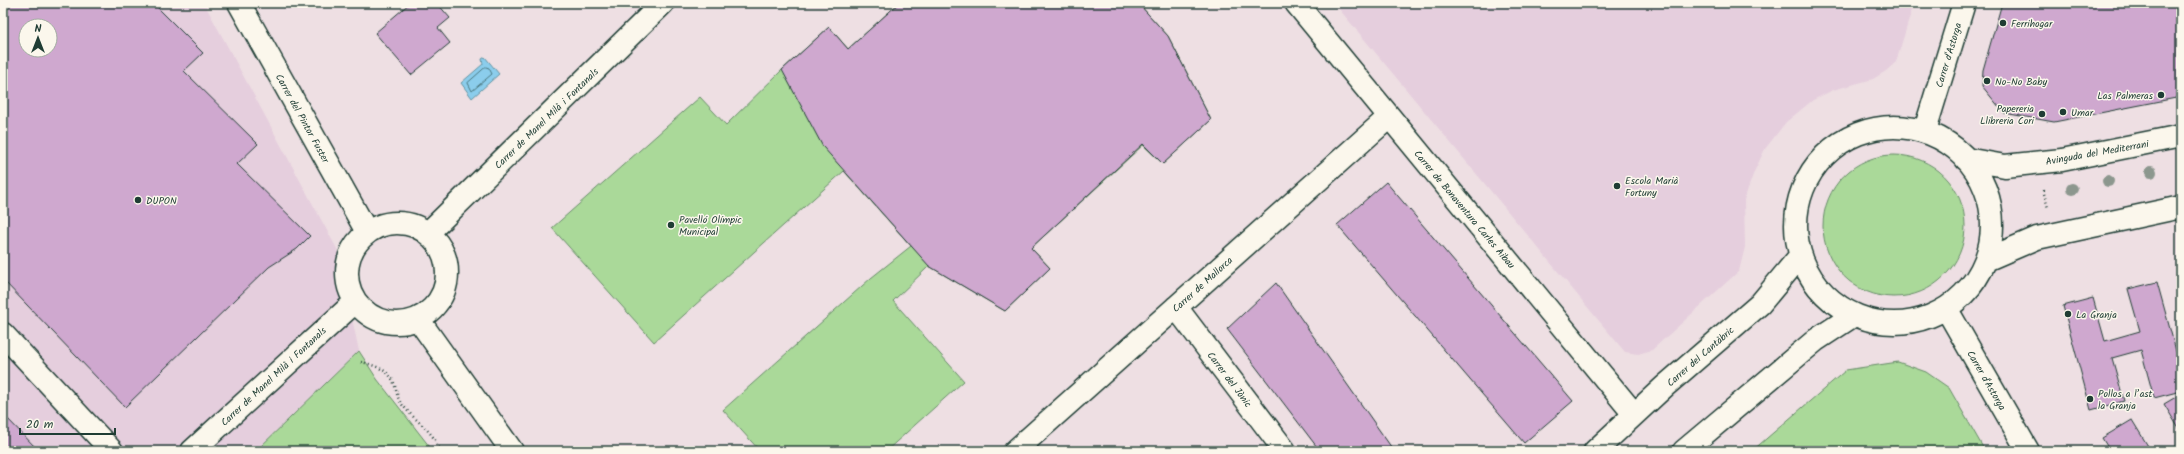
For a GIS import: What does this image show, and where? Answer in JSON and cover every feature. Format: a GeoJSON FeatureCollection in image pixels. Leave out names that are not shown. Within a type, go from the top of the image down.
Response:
{"type":"FeatureCollection","features":[{"type":"Feature","properties":{"kind":"street","name":"Carrer del Pintor Fuster"},"geometry":{"type":"LineString","coordinates":[[239,3],[367,232]]}},
{"type":"Feature","properties":{"kind":"street","name":"Carrer de Manel Milà i Fontanals"},"geometry":{"type":"LineString","coordinates":[[429,232],[663,3]]}},
{"type":"Feature","properties":{"kind":"street","name":"Carrer de Bonaventura Carles Aibau"},"geometry":{"type":"LineString","coordinates":[[1296,3],[1634,414]]}},
{"type":"Feature","properties":{"kind":"street","name":"Carrer d'Astorga"},"geometry":{"type":"LineString","coordinates":[[1925,130],[1964,3]]}},
{"type":"Feature","properties":{"kind":"street","name":"Carrer de Mallorca"},"geometry":{"type":"LineString","coordinates":[[1015,451],[1389,116]]}},
{"type":"Feature","properties":{"kind":"street"},"geometry":{"type":"LineString","coordinates":[[1906,127],[1925,130],[1944,140],[1966,159],[1977,174],[1990,205],[1991,236],[1986,260],[1970,286],[1946,308],[1926,318],[1908,322],[1890,323],[1872,321],[1854,315],[1836,304],[1817,286],[1807,273],[1800,256],[1796,238],[1796,220],[1799,200],[1809,176],[1821,159],[1835,147],[1849,138],[1880,129],[1906,127]]}},
{"type":"Feature","properties":{"kind":"street","name":"Avinguda del Mediterrani"},"geometry":{"type":"LineString","coordinates":[[1966,159],[2005,166],[2062,160],[2181,136]]}},
{"type":"Feature","properties":{"kind":"street"},"geometry":{"type":"LineString","coordinates":[[1986,260],[2038,238],[2181,207]]}},
{"type":"Feature","properties":{"kind":"street"},"geometry":{"type":"LineString","coordinates":[[401,223],[414,225],[429,232],[442,248],[446,261],[447,278],[441,297],[430,311],[418,319],[397,324],[380,321],[365,312],[355,302],[348,286],[348,262],[354,245],[367,232],[383,225],[401,223]]}},
{"type":"Feature","properties":{"kind":"street","name":"Carrer del Cantàbric"},"geometry":{"type":"LineString","coordinates":[[1595,451],[1634,414],[1760,304],[1800,256]]}},
{"type":"Feature","properties":{"kind":"street","name":"Carrer de Manel Milà i Fontanals"},"geometry":{"type":"LineString","coordinates":[[192,451],[355,302]]}},
{"type":"Feature","properties":{"kind":"street","name":"Carrer del Jònic"},"geometry":{"type":"LineString","coordinates":[[1176,307],[1285,451]]}},
{"type":"Feature","properties":{"kind":"street","name":"Carrer d'Astorga"},"geometry":{"type":"LineString","coordinates":[[1946,308],[2028,451]]}},
{"type":"Feature","properties":{"kind":"street"},"geometry":{"type":"LineString","coordinates":[[1684,451],[1816,340],[1854,315]]}},
{"type":"Feature","properties":{"kind":"street"},"geometry":{"type":"LineString","coordinates":[[418,319],[512,451]]}},
{"type":"Feature","properties":{"kind":"street"},"geometry":{"type":"LineString","coordinates":[[3,334],[112,451]]}},
{"type":"Feature","properties":{"kind":"path"},"geometry":{"type":"LineString","coordinates":[[2036,162],[2055,235]]}},
{"type":"Feature","properties":{"kind":"path"},"geometry":{"type":"LineString","coordinates":[[362,362],[372,365],[389,374],[394,383],[400,402],[430,433],[440,451]]}},
{"type":"Feature","properties":{"kind":"shaded area","name":"DUPON"},"geometry":{"type":"Polygon","coordinates":[[[3,3],[204,3],[337,249],[359,351],[256,451],[3,451],[3,3]]]}},
{"type":"Feature","properties":{"kind":"shaded area","name":"Escola Marià Fortuny"},"geometry":{"type":"Polygon","coordinates":[[[1334,3],[1914,3],[1896,62],[1886,71],[1873,79],[1833,90],[1813,100],[1786,122],[1765,149],[1754,172],[1744,200],[1745,247],[1739,271],[1652,350],[1638,354],[1625,352],[1334,3]]]}},
{"type":"Feature","properties":{"kind":"green space","name":"Pavelló Olímpic Municipal"},"geometry":{"type":"Polygon","coordinates":[[[899,3],[1138,3],[1168,36],[1211,120],[1163,164],[1143,145],[1031,248],[1050,268],[1005,311],[929,266],[893,301],[964,381],[886,451],[760,451],[723,410],[871,278],[911,246],[844,171],[654,342],[552,228],[700,97],[726,125],[782,70],[829,27],[848,49],[899,3]]]}},
{"type":"Feature","properties":{"kind":"green space"},"geometry":{"type":"Polygon","coordinates":[[[1887,155],[1901,155],[1915,158],[1927,163],[1939,171],[1949,181],[1960,199],[1964,212],[1964,240],[1960,253],[1949,271],[1939,281],[1927,289],[1915,294],[1901,297],[1887,297],[1873,294],[1861,289],[1849,281],[1839,271],[1831,259],[1826,247],[1823,233],[1823,219],[1826,205],[1831,193],[1839,181],[1849,171],[1861,163],[1873,158],[1887,155]]]}},
{"type":"Feature","properties":{"kind":"green space"},"geometry":{"type":"Polygon","coordinates":[[[359,351],[377,379],[433,451],[256,451],[359,351]]]}},
{"type":"Feature","properties":{"kind":"green space"},"geometry":{"type":"Polygon","coordinates":[[[1898,362],[1926,372],[1949,388],[1985,451],[1752,451],[1846,370],[1898,362]]]}},
{"type":"Feature","properties":{"kind":"water"},"geometry":{"type":"Polygon","coordinates":[[[485,57],[499,74],[472,98],[461,83],[483,64],[482,59],[485,57]]]}},
{"type":"Feature","properties":{"kind":"building","name":"DUPON"},"geometry":{"type":"Polygon","coordinates":[[[3,3],[153,3],[203,53],[184,71],[258,144],[237,164],[310,236],[297,249],[269,267],[125,407],[3,280],[3,3]]]}},
{"type":"Feature","properties":{"kind":"building"},"geometry":{"type":"Polygon","coordinates":[[[410,3],[437,3],[450,18],[438,28],[450,43],[411,75],[375,33],[410,3]]]}},
{"type":"Feature","properties":{"kind":"building"},"geometry":{"type":"Polygon","coordinates":[[[899,3],[1138,3],[1168,36],[1211,120],[1163,164],[1143,144],[1031,248],[1050,268],[1005,311],[929,266],[823,147],[782,70],[829,27],[848,49],[899,3]]]}},
{"type":"Feature","properties":{"kind":"building"},"geometry":{"type":"Polygon","coordinates":[[[2002,3],[2181,3],[2181,97],[2054,122],[2004,113],[1982,86],[1983,70],[2002,3]]]}},
{"type":"Feature","properties":{"kind":"building"},"geometry":{"type":"Polygon","coordinates":[[[1386,182],[1573,401],[1524,443],[1337,225],[1386,182]]]}},
{"type":"Feature","properties":{"kind":"building"},"geometry":{"type":"Polygon","coordinates":[[[2157,282],[2181,369],[2181,391],[2154,398],[2141,350],[2112,358],[2124,401],[2091,410],[2063,306],[2093,298],[2105,341],[2140,331],[2128,289],[2157,282]]]}},
{"type":"Feature","properties":{"kind":"building"},"geometry":{"type":"Polygon","coordinates":[[[1276,283],[1394,451],[1320,451],[1227,329],[1276,283]]]}},
{"type":"Feature","properties":{"kind":"building"},"geometry":{"type":"Polygon","coordinates":[[[2181,394],[2181,432],[2164,404],[2181,394]]]}},
{"type":"Feature","properties":{"kind":"building"},"geometry":{"type":"Polygon","coordinates":[[[3,414],[39,451],[3,451],[3,414]]]}},
{"type":"Feature","properties":{"kind":"building"},"geometry":{"type":"Polygon","coordinates":[[[2132,420],[2151,451],[2110,451],[2102,438],[2132,420]]]}},
{"type":"Feature","properties":{"kind":"place","name":"Ferrihogar"},"geometry":{"type":"Point","coordinates":[2003,23]}},
{"type":"Feature","properties":{"kind":"place","name":"No-No Baby"},"geometry":{"type":"Point","coordinates":[1987,81]}},
{"type":"Feature","properties":{"kind":"place","name":"Las Palmeras"},"geometry":{"type":"Point","coordinates":[2161,95]}},
{"type":"Feature","properties":{"kind":"place","name":"Umar"},"geometry":{"type":"Point","coordinates":[2063,112]}},
{"type":"Feature","properties":{"kind":"place","name":"Papereria Llibreria Cori"},"geometry":{"type":"Point","coordinates":[2042,114]}},
{"type":"Feature","properties":{"kind":"place","name":"Escola Marià Fortuny"},"geometry":{"type":"Point","coordinates":[1617,186]}},
{"type":"Feature","properties":{"kind":"place","name":"DUPON"},"geometry":{"type":"Point","coordinates":[138,200]}},
{"type":"Feature","properties":{"kind":"place","name":"Pavelló Olímpic Municipal"},"geometry":{"type":"Point","coordinates":[671,225]}},
{"type":"Feature","properties":{"kind":"place","name":"La Granja"},"geometry":{"type":"Point","coordinates":[2068,314]}},
{"type":"Feature","properties":{"kind":"place","name":"Pollos a l’ast la Granja"},"geometry":{"type":"Point","coordinates":[2090,399]}}]}
